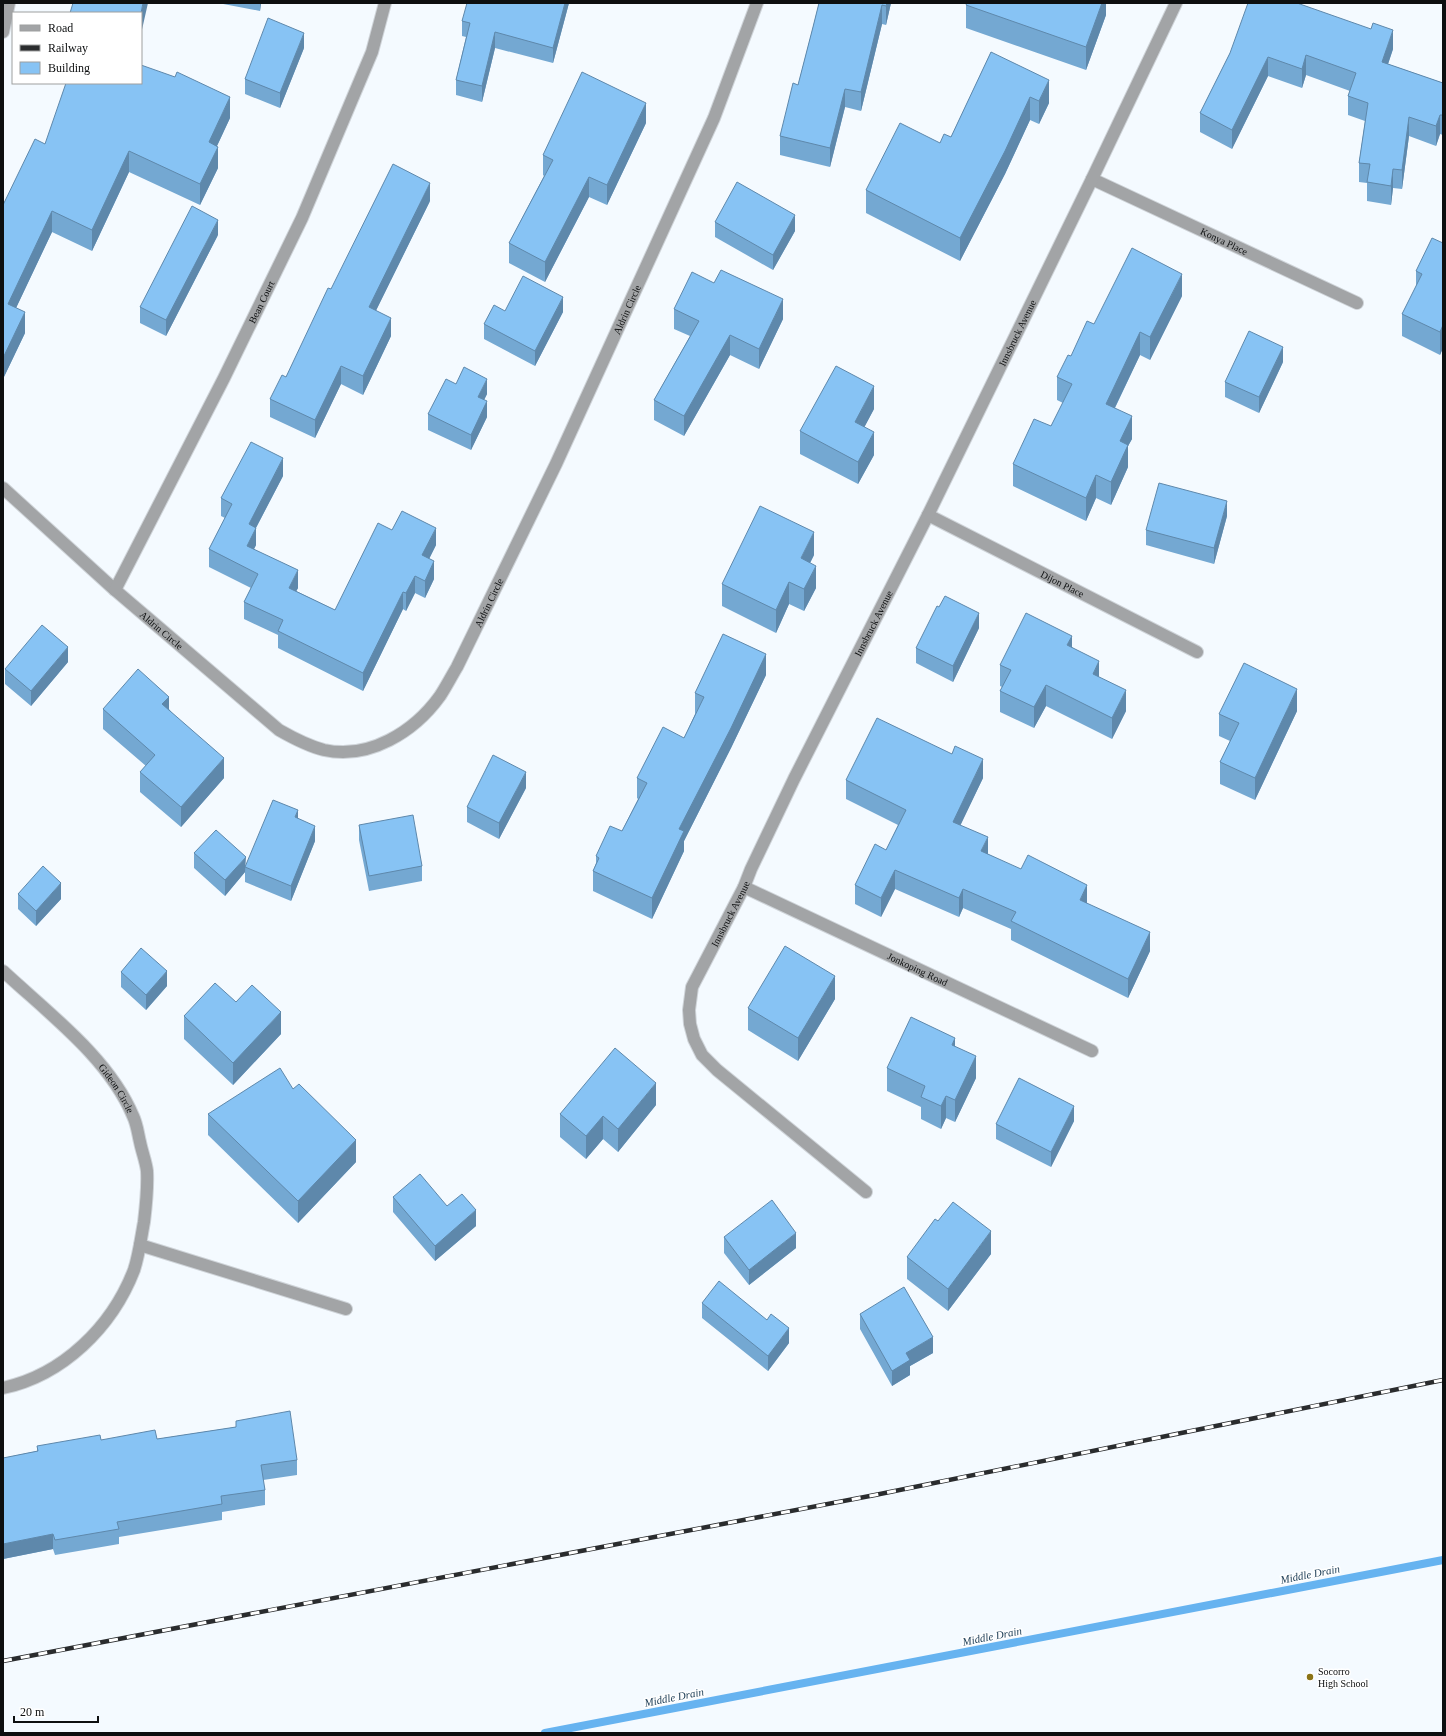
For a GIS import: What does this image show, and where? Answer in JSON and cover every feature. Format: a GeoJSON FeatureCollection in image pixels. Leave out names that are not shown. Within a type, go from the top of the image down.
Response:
{"type":"FeatureCollection","features":[{"type":"Feature","properties":{"kind":"street"},"geometry":{"type":"LineString","coordinates":[[3,32],[9,3]]}},
{"type":"Feature","properties":{"kind":"street","name":"Bean Court"},"geometry":{"type":"LineString","coordinates":[[115,590],[224,378],[302,218],[369,59],[385,3]]}},
{"type":"Feature","properties":{"kind":"street","name":"Aldrin Circle"},"geometry":{"type":"LineString","coordinates":[[3,488],[115,590],[256,712],[279,730],[303,743],[324,750],[350,752],[366,750],[383,744],[409,727],[429,709],[440,696],[457,667],[556,464],[714,118],[757,3]]}},
{"type":"Feature","properties":{"kind":"street","name":"Innsbruck Avenue"},"geometry":{"type":"LineString","coordinates":[[866,1192],[717,1070],[702,1055],[694,1039],[690,1024],[692,987],[744,887],[751,869],[794,779],[928,516],[1176,3]]}},
{"type":"Feature","properties":{"kind":"street","name":"Konya Place"},"geometry":{"type":"LineString","coordinates":[[1092,179],[1357,303]]}},
{"type":"Feature","properties":{"kind":"street","name":"Dijon Place"},"geometry":{"type":"LineString","coordinates":[[928,516],[1197,652]]}},
{"type":"Feature","properties":{"kind":"street","name":"Jonkoping Road"},"geometry":{"type":"LineString","coordinates":[[744,887],[1092,1051]]}},
{"type":"Feature","properties":{"kind":"street","name":"Gideon Circle"},"geometry":{"type":"LineString","coordinates":[[3,971],[86,1048],[110,1076],[134,1116],[147,1170],[147,1199],[140,1245],[134,1270],[116,1306],[96,1332],[58,1366],[17,1385],[3,1388]]}},
{"type":"Feature","properties":{"kind":"street"},"geometry":{"type":"LineString","coordinates":[[140,1245],[346,1310]]}},
{"type":"Feature","properties":{"kind":"building"},"geometry":{"type":"Polygon","coordinates":[[[73,3],[143,3],[141,12],[70,12],[73,3]]]}},
{"type":"Feature","properties":{"kind":"building"},"geometry":{"type":"Polygon","coordinates":[[[467,3],[565,3],[553,48],[495,32],[482,86],[456,80],[470,23],[462,21],[467,3]]]}},
{"type":"Feature","properties":{"kind":"building"},"geometry":{"type":"Polygon","coordinates":[[[819,3],[887,3],[886,6],[882,5],[861,92],[845,89],[830,148],[780,136],[793,83],[798,85],[819,3]]]}},
{"type":"Feature","properties":{"kind":"building"},"geometry":{"type":"Polygon","coordinates":[[[967,3],[1102,3],[1086,47],[966,5],[967,3]]]}},
{"type":"Feature","properties":{"kind":"building"},"geometry":{"type":"Polygon","coordinates":[[[1248,3],[1297,3],[1371,29],[1373,23],[1393,30],[1382,62],[1443,83],[1443,115],[1440,115],[1436,126],[1409,117],[1402,170],[1393,169],[1391,186],[1367,182],[1370,164],[1359,163],[1368,103],[1348,96],[1356,73],[1306,55],[1302,69],[1268,57],[1232,130],[1200,113],[1230,53],[1248,3]]]}},
{"type":"Feature","properties":{"kind":"building"},"geometry":{"type":"Polygon","coordinates":[[[268,18],[304,33],[280,93],[245,79],[268,18]]]}},
{"type":"Feature","properties":{"kind":"building"},"geometry":{"type":"Polygon","coordinates":[[[991,52],[1049,80],[1039,101],[1030,97],[1005,151],[960,238],[866,190],[900,123],[940,143],[944,134],[951,137],[991,52]]]}},
{"type":"Feature","properties":{"kind":"building"},"geometry":{"type":"Polygon","coordinates":[[[142,65],[175,77],[177,72],[230,97],[209,142],[218,147],[200,184],[129,151],[92,230],[52,211],[8,304],[25,312],[3,358],[3,205],[35,139],[45,144],[66,84],[142,84],[142,65]]]}},
{"type":"Feature","properties":{"kind":"building"},"geometry":{"type":"Polygon","coordinates":[[[582,72],[646,103],[607,185],[589,177],[545,262],[509,243],[553,160],[543,155],[582,72]]]}},
{"type":"Feature","properties":{"kind":"building"},"geometry":{"type":"Polygon","coordinates":[[[393,164],[430,183],[369,307],[391,318],[363,376],[341,366],[315,420],[270,399],[282,375],[286,377],[328,288],[331,289],[393,164]]]}},
{"type":"Feature","properties":{"kind":"building"},"geometry":{"type":"Polygon","coordinates":[[[737,182],[795,215],[773,255],[715,222],[737,182]]]}},
{"type":"Feature","properties":{"kind":"building"},"geometry":{"type":"Polygon","coordinates":[[[192,206],[218,220],[166,320],[140,307],[192,206]]]}},
{"type":"Feature","properties":{"kind":"building"},"geometry":{"type":"Polygon","coordinates":[[[1432,238],[1443,243],[1443,325],[1440,332],[1402,314],[1422,274],[1416,271],[1432,238]]]}},
{"type":"Feature","properties":{"kind":"building"},"geometry":{"type":"Polygon","coordinates":[[[1132,248],[1182,274],[1150,337],[1140,332],[1106,404],[1132,416],[1120,441],[1128,445],[1111,482],[1096,475],[1086,498],[1013,464],[1034,419],[1051,426],[1072,384],[1057,377],[1068,355],[1071,356],[1087,321],[1094,324],[1132,248]]]}},
{"type":"Feature","properties":{"kind":"building"},"geometry":{"type":"Polygon","coordinates":[[[721,270],[783,299],[759,349],[730,335],[684,416],[654,400],[699,321],[674,309],[692,272],[714,283],[721,270]]]}},
{"type":"Feature","properties":{"kind":"building"},"geometry":{"type":"Polygon","coordinates":[[[523,276],[563,297],[535,351],[484,324],[494,305],[505,311],[523,276]]]}},
{"type":"Feature","properties":{"kind":"building"},"geometry":{"type":"Polygon","coordinates":[[[1249,331],[1283,347],[1259,397],[1225,382],[1249,331]]]}},
{"type":"Feature","properties":{"kind":"building"},"geometry":{"type":"Polygon","coordinates":[[[836,366],[874,386],[855,422],[874,432],[858,462],[800,431],[836,366]]]}},
{"type":"Feature","properties":{"kind":"building"},"geometry":{"type":"Polygon","coordinates":[[[464,367],[487,379],[478,397],[487,401],[471,435],[428,414],[446,379],[456,384],[464,367]]]}},
{"type":"Feature","properties":{"kind":"building"},"geometry":{"type":"Polygon","coordinates":[[[251,442],[283,458],[249,524],[256,528],[247,546],[298,570],[289,588],[335,610],[378,523],[392,530],[402,511],[436,528],[422,555],[434,561],[425,581],[415,576],[406,593],[403,592],[363,673],[278,631],[283,620],[244,602],[258,574],[209,549],[232,504],[221,498],[251,442]]]}},
{"type":"Feature","properties":{"kind":"building"},"geometry":{"type":"Polygon","coordinates":[[[1159,483],[1227,501],[1214,548],[1146,530],[1159,483]]]}},
{"type":"Feature","properties":{"kind":"building"},"geometry":{"type":"Polygon","coordinates":[[[760,506],[814,532],[801,558],[816,566],[804,589],[789,582],[776,610],[722,584],[760,506]]]}},
{"type":"Feature","properties":{"kind":"building"},"geometry":{"type":"Polygon","coordinates":[[[945,596],[979,613],[953,666],[916,648],[937,606],[939,607],[945,596]]]}},
{"type":"Feature","properties":{"kind":"building"},"geometry":{"type":"Polygon","coordinates":[[[1026,613],[1072,636],[1067,645],[1099,661],[1093,674],[1126,690],[1112,718],[1046,685],[1034,707],[1000,691],[1011,670],[1000,665],[1026,613]]]}},
{"type":"Feature","properties":{"kind":"building"},"geometry":{"type":"Polygon","coordinates":[[[42,625],[68,647],[31,691],[5,669],[42,625]]]}},
{"type":"Feature","properties":{"kind":"building"},"geometry":{"type":"Polygon","coordinates":[[[723,634],[766,654],[731,728],[679,829],[684,831],[652,898],[593,871],[599,858],[596,856],[610,826],[622,831],[647,783],[637,778],[663,727],[684,738],[704,697],[695,693],[723,634]]]}},
{"type":"Feature","properties":{"kind":"building"},"geometry":{"type":"Polygon","coordinates":[[[1244,663],[1297,689],[1255,778],[1220,762],[1239,723],[1219,714],[1244,663]]]}},
{"type":"Feature","properties":{"kind":"building"},"geometry":{"type":"Polygon","coordinates":[[[138,669],[169,697],[162,704],[224,758],[181,807],[140,772],[155,755],[103,709],[138,669]]]}},
{"type":"Feature","properties":{"kind":"building"},"geometry":{"type":"Polygon","coordinates":[[[877,718],[952,754],[955,746],[983,759],[953,822],[988,837],[981,851],[1021,869],[1028,855],[1087,885],[1080,900],[1150,932],[1128,979],[1011,921],[1016,912],[963,889],[959,898],[895,870],[881,898],[855,885],[875,844],[886,850],[906,810],[846,780],[877,718]]]}},
{"type":"Feature","properties":{"kind":"building"},"geometry":{"type":"Polygon","coordinates":[[[493,755],[526,772],[499,823],[467,807],[493,755]]]}},
{"type":"Feature","properties":{"kind":"building"},"geometry":{"type":"Polygon","coordinates":[[[273,800],[298,810],[295,817],[315,826],[291,886],[245,867],[273,800]]]}},
{"type":"Feature","properties":{"kind":"building"},"geometry":{"type":"Polygon","coordinates":[[[413,815],[422,866],[369,876],[359,825],[413,815]]]}},
{"type":"Feature","properties":{"kind":"building"},"geometry":{"type":"Polygon","coordinates":[[[216,830],[246,857],[225,880],[194,853],[216,830]]]}},
{"type":"Feature","properties":{"kind":"building"},"geometry":{"type":"Polygon","coordinates":[[[43,866],[61,883],[36,911],[18,894],[43,866]]]}},
{"type":"Feature","properties":{"kind":"building"},"geometry":{"type":"Polygon","coordinates":[[[785,946],[835,976],[798,1038],[748,1008],[785,946]]]}},
{"type":"Feature","properties":{"kind":"building"},"geometry":{"type":"Polygon","coordinates":[[[141,948],[167,971],[146,995],[121,972],[141,948]]]}},
{"type":"Feature","properties":{"kind":"building"},"geometry":{"type":"Polygon","coordinates":[[[215,983],[236,1002],[252,985],[281,1012],[233,1063],[184,1016],[215,983]]]}},
{"type":"Feature","properties":{"kind":"building"},"geometry":{"type":"Polygon","coordinates":[[[911,1017],[955,1038],[952,1045],[976,1056],[955,1100],[946,1096],[941,1106],[921,1097],[925,1086],[887,1068],[911,1017]]]}},
{"type":"Feature","properties":{"kind":"building"},"geometry":{"type":"Polygon","coordinates":[[[615,1048],[656,1083],[618,1129],[603,1116],[586,1136],[560,1114],[615,1048]]]}},
{"type":"Feature","properties":{"kind":"building"},"geometry":{"type":"Polygon","coordinates":[[[280,1068],[293,1089],[299,1084],[356,1140],[298,1201],[208,1114],[280,1068]]]}},
{"type":"Feature","properties":{"kind":"building"},"geometry":{"type":"Polygon","coordinates":[[[1019,1078],[1074,1106],[1051,1152],[996,1124],[1019,1078]]]}},
{"type":"Feature","properties":{"kind":"building"},"geometry":{"type":"Polygon","coordinates":[[[420,1174],[447,1206],[462,1194],[476,1210],[435,1246],[393,1197],[420,1174]]]}},
{"type":"Feature","properties":{"kind":"building"},"geometry":{"type":"Polygon","coordinates":[[[772,1200],[796,1233],[749,1270],[724,1237],[772,1200]]]}},
{"type":"Feature","properties":{"kind":"building"},"geometry":{"type":"Polygon","coordinates":[[[953,1202],[991,1231],[948,1289],[907,1257],[935,1219],[938,1221],[953,1202]]]}},
{"type":"Feature","properties":{"kind":"building"},"geometry":{"type":"Polygon","coordinates":[[[719,1281],[767,1320],[771,1314],[789,1328],[768,1356],[702,1303],[719,1281]]]}},
{"type":"Feature","properties":{"kind":"building"},"geometry":{"type":"Polygon","coordinates":[[[904,1287],[933,1337],[906,1353],[910,1360],[892,1371],[860,1314],[904,1287]]]}},
{"type":"Feature","properties":{"kind":"building"},"geometry":{"type":"Polygon","coordinates":[[[290,1411],[297,1460],[261,1465],[265,1490],[221,1496],[222,1504],[117,1522],[119,1529],[55,1540],[53,1534],[3,1544],[3,1458],[38,1451],[37,1446],[100,1435],[101,1440],[155,1430],[157,1439],[236,1427],[236,1421],[290,1411]]]}},
{"type":"Feature","properties":{"kind":"waterway","name":"Middle Drain"},"geometry":{"type":"LineString","coordinates":[[545,1733],[1443,1560]]}},
{"type":"Feature","properties":{"kind":"railway"},"geometry":{"type":"LineString","coordinates":[[3,1661],[875,1495],[1443,1380]]}},
{"type":"Feature","properties":{"kind":"place","name":"Socorro High School"},"geometry":{"type":"Point","coordinates":[1310,1677]}}]}
